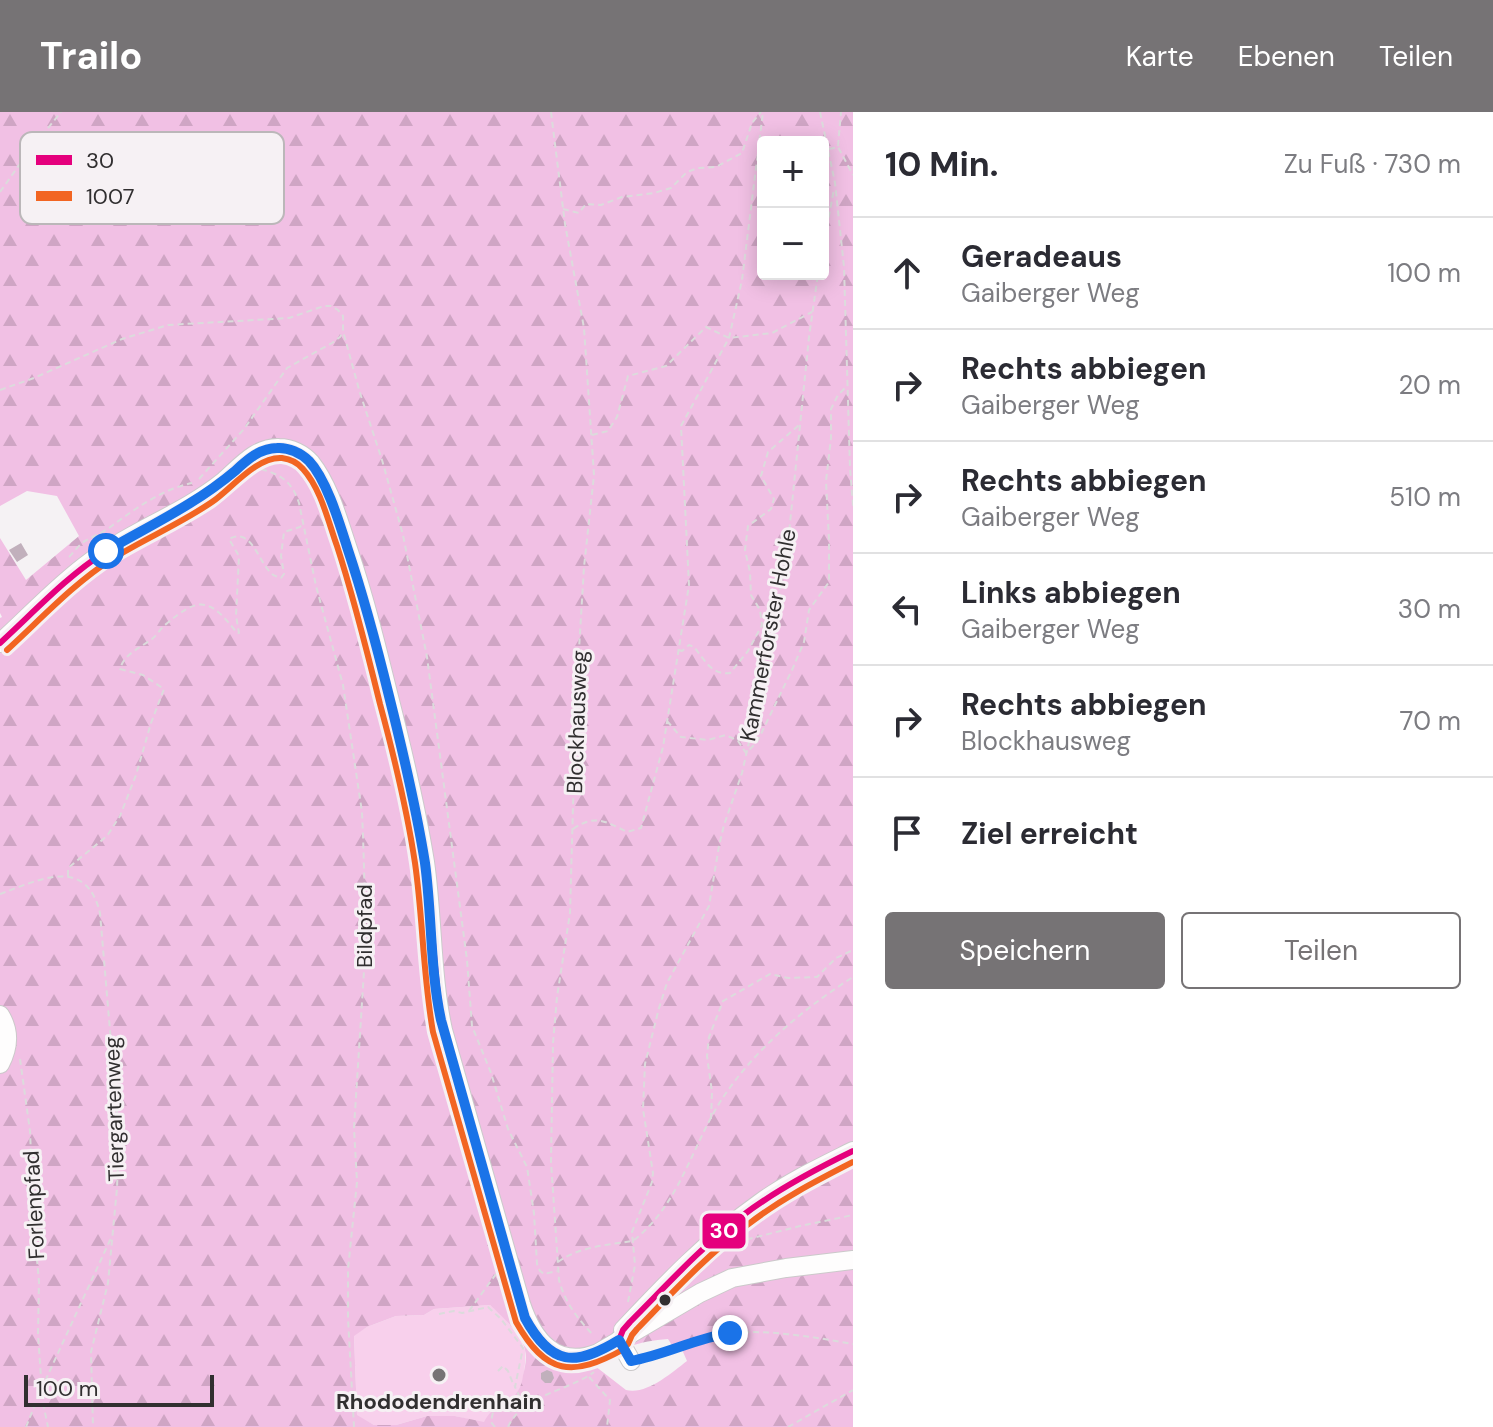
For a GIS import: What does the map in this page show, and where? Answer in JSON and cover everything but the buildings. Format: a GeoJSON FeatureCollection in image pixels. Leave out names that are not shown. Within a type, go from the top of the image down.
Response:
{"type":"FeatureCollection","features":[{"type":"Feature","properties":{"kind":"street"},"geometry":{"type":"LineString","coordinates":[[0,643],[89,563],[196,501],[265,450],[288,449],[308,460],[326,492],[345,541],[378,653],[417,815],[428,888],[441,1020],[525,1318],[533,1332],[553,1352],[574,1358],[591,1355],[732,1278],[853,1260]]}},
{"type":"Feature","properties":{"kind":"street"},"geometry":{"type":"LineString","coordinates":[[0,1015],[8,1038],[0,1064]]}},
{"type":"Feature","properties":{"kind":"street"},"geometry":{"type":"LineString","coordinates":[[619,1340],[630,1322],[704,1248],[740,1218],[788,1185],[853,1151]]}},
{"type":"Feature","properties":{"kind":"street"},"geometry":{"type":"LineString","coordinates":[[619,1340],[631,1361]]}},
{"type":"Feature","properties":{"kind":"path"},"geometry":{"type":"LineString","coordinates":[[45,132],[61,112]]}},
{"type":"Feature","properties":{"kind":"path","name":"Blockhausweg"},"geometry":{"type":"LineString","coordinates":[[551,112],[563,209],[584,328],[594,475],[584,567],[577,684],[570,913],[555,1015],[551,1162],[558,1271],[567,1300],[585,1327]]}},
{"type":"Feature","properties":{"kind":"path"},"geometry":{"type":"LineString","coordinates":[[563,209],[579,213],[586,204],[601,205],[622,197],[654,193],[671,188],[687,172],[716,167],[742,153],[752,123],[762,112]]}},
{"type":"Feature","properties":{"kind":"path"},"geometry":{"type":"LineString","coordinates":[[573,829],[583,822],[602,820],[627,832],[641,828],[663,747],[689,585],[681,426],[729,338],[742,280],[762,112]]}},
{"type":"Feature","properties":{"kind":"path"},"geometry":{"type":"LineString","coordinates":[[820,112],[825,136]]}},
{"type":"Feature","properties":{"kind":"path"},"geometry":{"type":"LineString","coordinates":[[841,112],[838,147],[853,175]]}},
{"type":"Feature","properties":{"kind":"path"},"geometry":{"type":"LineString","coordinates":[[829,149],[838,147]]}},
{"type":"Feature","properties":{"kind":"path"},"geometry":{"type":"LineString","coordinates":[[829,154],[844,267],[853,506]]}},
{"type":"Feature","properties":{"kind":"path"},"geometry":{"type":"LineString","coordinates":[[0,192],[20,164]]}},
{"type":"Feature","properties":{"kind":"path"},"geometry":{"type":"LineString","coordinates":[[829,215],[835,183]]}},
{"type":"Feature","properties":{"kind":"path","name":"Kammerforster Hohle"},"geometry":{"type":"LineString","coordinates":[[628,1302],[635,1270],[633,1229],[652,1182],[653,1167],[643,1109],[644,1072],[667,983],[709,906],[724,825],[742,773],[773,636],[789,533],[817,280]]}},
{"type":"Feature","properties":{"kind":"path"},"geometry":{"type":"LineString","coordinates":[[0,390],[122,339],[168,325],[289,318],[324,306],[331,306],[343,316],[343,331],[403,535],[427,657],[467,960],[472,1026],[491,1073],[508,1129],[527,1167],[538,1267],[544,1274],[558,1271]]}},
{"type":"Feature","properties":{"kind":"path"},"geometry":{"type":"LineString","coordinates":[[592,435],[608,431],[617,417],[628,376],[666,366],[706,327],[729,338],[772,333],[813,311]]}},
{"type":"Feature","properties":{"kind":"path"},"geometry":{"type":"LineString","coordinates":[[92,539],[156,496],[196,482],[244,429],[287,368],[332,343],[343,331]]}},
{"type":"Feature","properties":{"kind":"path"},"geometry":{"type":"LineString","coordinates":[[848,379],[853,378]]}},
{"type":"Feature","properties":{"kind":"path"},"geometry":{"type":"LineString","coordinates":[[667,721],[681,737],[708,740],[726,735],[738,741],[746,753],[757,742],[804,642],[809,610],[829,582],[826,481],[831,409],[848,385]]}},
{"type":"Feature","properties":{"kind":"path"},"geometry":{"type":"LineString","coordinates":[[773,636],[762,625],[760,610],[751,595],[745,550],[748,526],[771,509],[774,499],[761,476],[768,452],[800,425]]}},
{"type":"Feature","properties":{"kind":"path","name":"Bildpfad"},"geometry":{"type":"LineString","coordinates":[[244,463],[284,477],[295,492],[343,685],[362,823],[364,971],[354,1128],[357,1182],[348,1269],[354,1427]]}},
{"type":"Feature","properties":{"kind":"path"},"geometry":{"type":"LineString","coordinates":[[0,894],[48,878],[68,876],[68,868],[107,836],[120,816],[164,689],[143,675],[120,669],[123,660],[154,638],[177,613],[201,603],[210,606],[239,633],[236,616],[239,556],[229,539],[240,536],[249,541],[270,572],[281,578],[284,574],[281,552],[284,532],[303,523]]}},
{"type":"Feature","properties":{"kind":"path"},"geometry":{"type":"LineString","coordinates":[[678,650],[682,651],[689,645],[694,647],[712,669],[723,674],[730,673],[740,664],[762,625]]}},
{"type":"Feature","properties":{"kind":"path","name":"Tiergartenweg"},"geometry":{"type":"LineString","coordinates":[[68,876],[87,884],[100,913],[119,1136],[108,1283],[92,1346],[93,1427]]}},
{"type":"Feature","properties":{"kind":"path"},"geometry":{"type":"LineString","coordinates":[[711,1120],[712,1092],[707,1056],[709,1037],[723,1001],[770,974],[788,978],[817,977],[836,958],[853,950]]}},
{"type":"Feature","properties":{"kind":"path"},"geometry":{"type":"LineString","coordinates":[[557,1263],[581,1250],[633,1241],[653,1221],[681,1180],[711,1120],[734,1083],[764,1046],[853,977]]}},
{"type":"Feature","properties":{"kind":"path","name":"Forlenpfad"},"geometry":{"type":"LineString","coordinates":[[20,1053],[30,1131],[39,1282],[38,1334],[44,1385]]}},
{"type":"Feature","properties":{"kind":"path"},"geometry":{"type":"LineString","coordinates":[[737,1242],[853,1215]]}},
{"type":"Feature","properties":{"kind":"path"},"geometry":{"type":"LineString","coordinates":[[26,1427],[113,1233]]}},
{"type":"Feature","properties":{"kind":"path"},"geometry":{"type":"LineString","coordinates":[[469,1312],[493,1279],[506,1252]]}},
{"type":"Feature","properties":{"kind":"path"},"geometry":{"type":"LineString","coordinates":[[439,1314],[490,1308],[523,1348],[515,1387]]}},
{"type":"Feature","properties":{"kind":"path"},"geometry":{"type":"LineString","coordinates":[[631,1361],[730,1333],[788,1335],[853,1344]]}},
{"type":"Feature","properties":{"kind":"path"},"geometry":{"type":"LineString","coordinates":[[498,1371],[503,1366],[508,1371],[524,1406]]}},
{"type":"Feature","properties":{"kind":"path"},"geometry":{"type":"LineString","coordinates":[[508,1427],[524,1406],[594,1372]]}},
{"type":"Feature","properties":{"kind":"path"},"geometry":{"type":"LineString","coordinates":[[588,1376],[610,1400],[607,1427]]}},
{"type":"Feature","properties":{"kind":"path"},"geometry":{"type":"LineString","coordinates":[[41,1390],[48,1427]]}},
{"type":"Feature","properties":{"kind":"path"},"geometry":{"type":"LineString","coordinates":[[788,1427],[853,1390]]}},
{"type":"Feature","properties":{"kind":"path"},"geometry":{"type":"LineString","coordinates":[[495,1427],[491,1422],[493,1412],[500,1409],[516,1413]]}},
{"type":"Feature","properties":{"kind":"shaded area","name":"Rhododendrenhain"},"geometry":{"type":"Polygon","coordinates":[[[490,1305],[519,1337],[525,1350],[525,1364],[522,1386],[484,1423],[455,1416],[427,1416],[396,1425],[374,1425],[357,1416],[354,1335],[396,1316],[424,1315],[434,1309],[490,1305]]]}},
{"type":"Feature","properties":{"kind":"green space"},"geometry":{"type":"Polygon","coordinates":[[[0,112],[853,112],[853,1427],[0,1427],[0,538],[26,580],[79,536],[57,496],[27,491],[0,506],[0,112]],[[490,1305],[434,1309],[424,1315],[396,1316],[367,1327],[354,1336],[357,1415],[374,1425],[396,1425],[427,1416],[455,1416],[484,1422],[494,1409],[517,1393],[526,1360],[523,1344],[490,1305]],[[668,1339],[638,1344],[620,1350],[595,1366],[626,1390],[634,1391],[666,1377],[687,1361],[680,1345],[673,1347],[668,1339]]]}},
{"type":"Feature","properties":{"kind":"transit line","name":"30"},"geometry":{"type":"LineString","coordinates":[[0,643],[91,562],[196,500],[250,458],[269,449],[283,448],[296,452],[311,463],[328,492],[340,524],[365,604],[400,742],[425,862],[443,1030],[525,1318],[545,1345],[565,1356],[589,1354],[619,1340]]}},
{"type":"Feature","properties":{"kind":"transit line","name":"1007"},"geometry":{"type":"LineString","coordinates":[[7,650],[98,569],[200,510],[263,462],[282,458],[303,469],[319,496],[337,546],[390,743],[415,863],[433,1032],[516,1322],[538,1353],[562,1366],[589,1364],[624,1349]]}},
{"type":"Feature","properties":{"kind":"transit line","name":"30"},"geometry":{"type":"LineString","coordinates":[[619,1340],[630,1322],[727,1228],[782,1189],[853,1151]]}},
{"type":"Feature","properties":{"kind":"transit line","name":"1007"},"geometry":{"type":"LineString","coordinates":[[628,1344],[632,1335],[663,1302],[731,1238],[785,1199],[853,1162]]}},
{"type":"Feature","properties":{"kind":"place","name":"Rhododendrenhain"},"geometry":{"type":"Point","coordinates":[439,1375]}},
{"type":"Feature","properties":{"kind":"route"},"geometry":{"type":"LineString","coordinates":[[106,551],[196,501],[265,450],[288,449],[308,460],[340,526],[362,594],[408,771],[428,888],[441,1020],[525,1318],[538,1340],[553,1352],[574,1358],[598,1353],[619,1340],[631,1361],[730,1333]]}}]}
